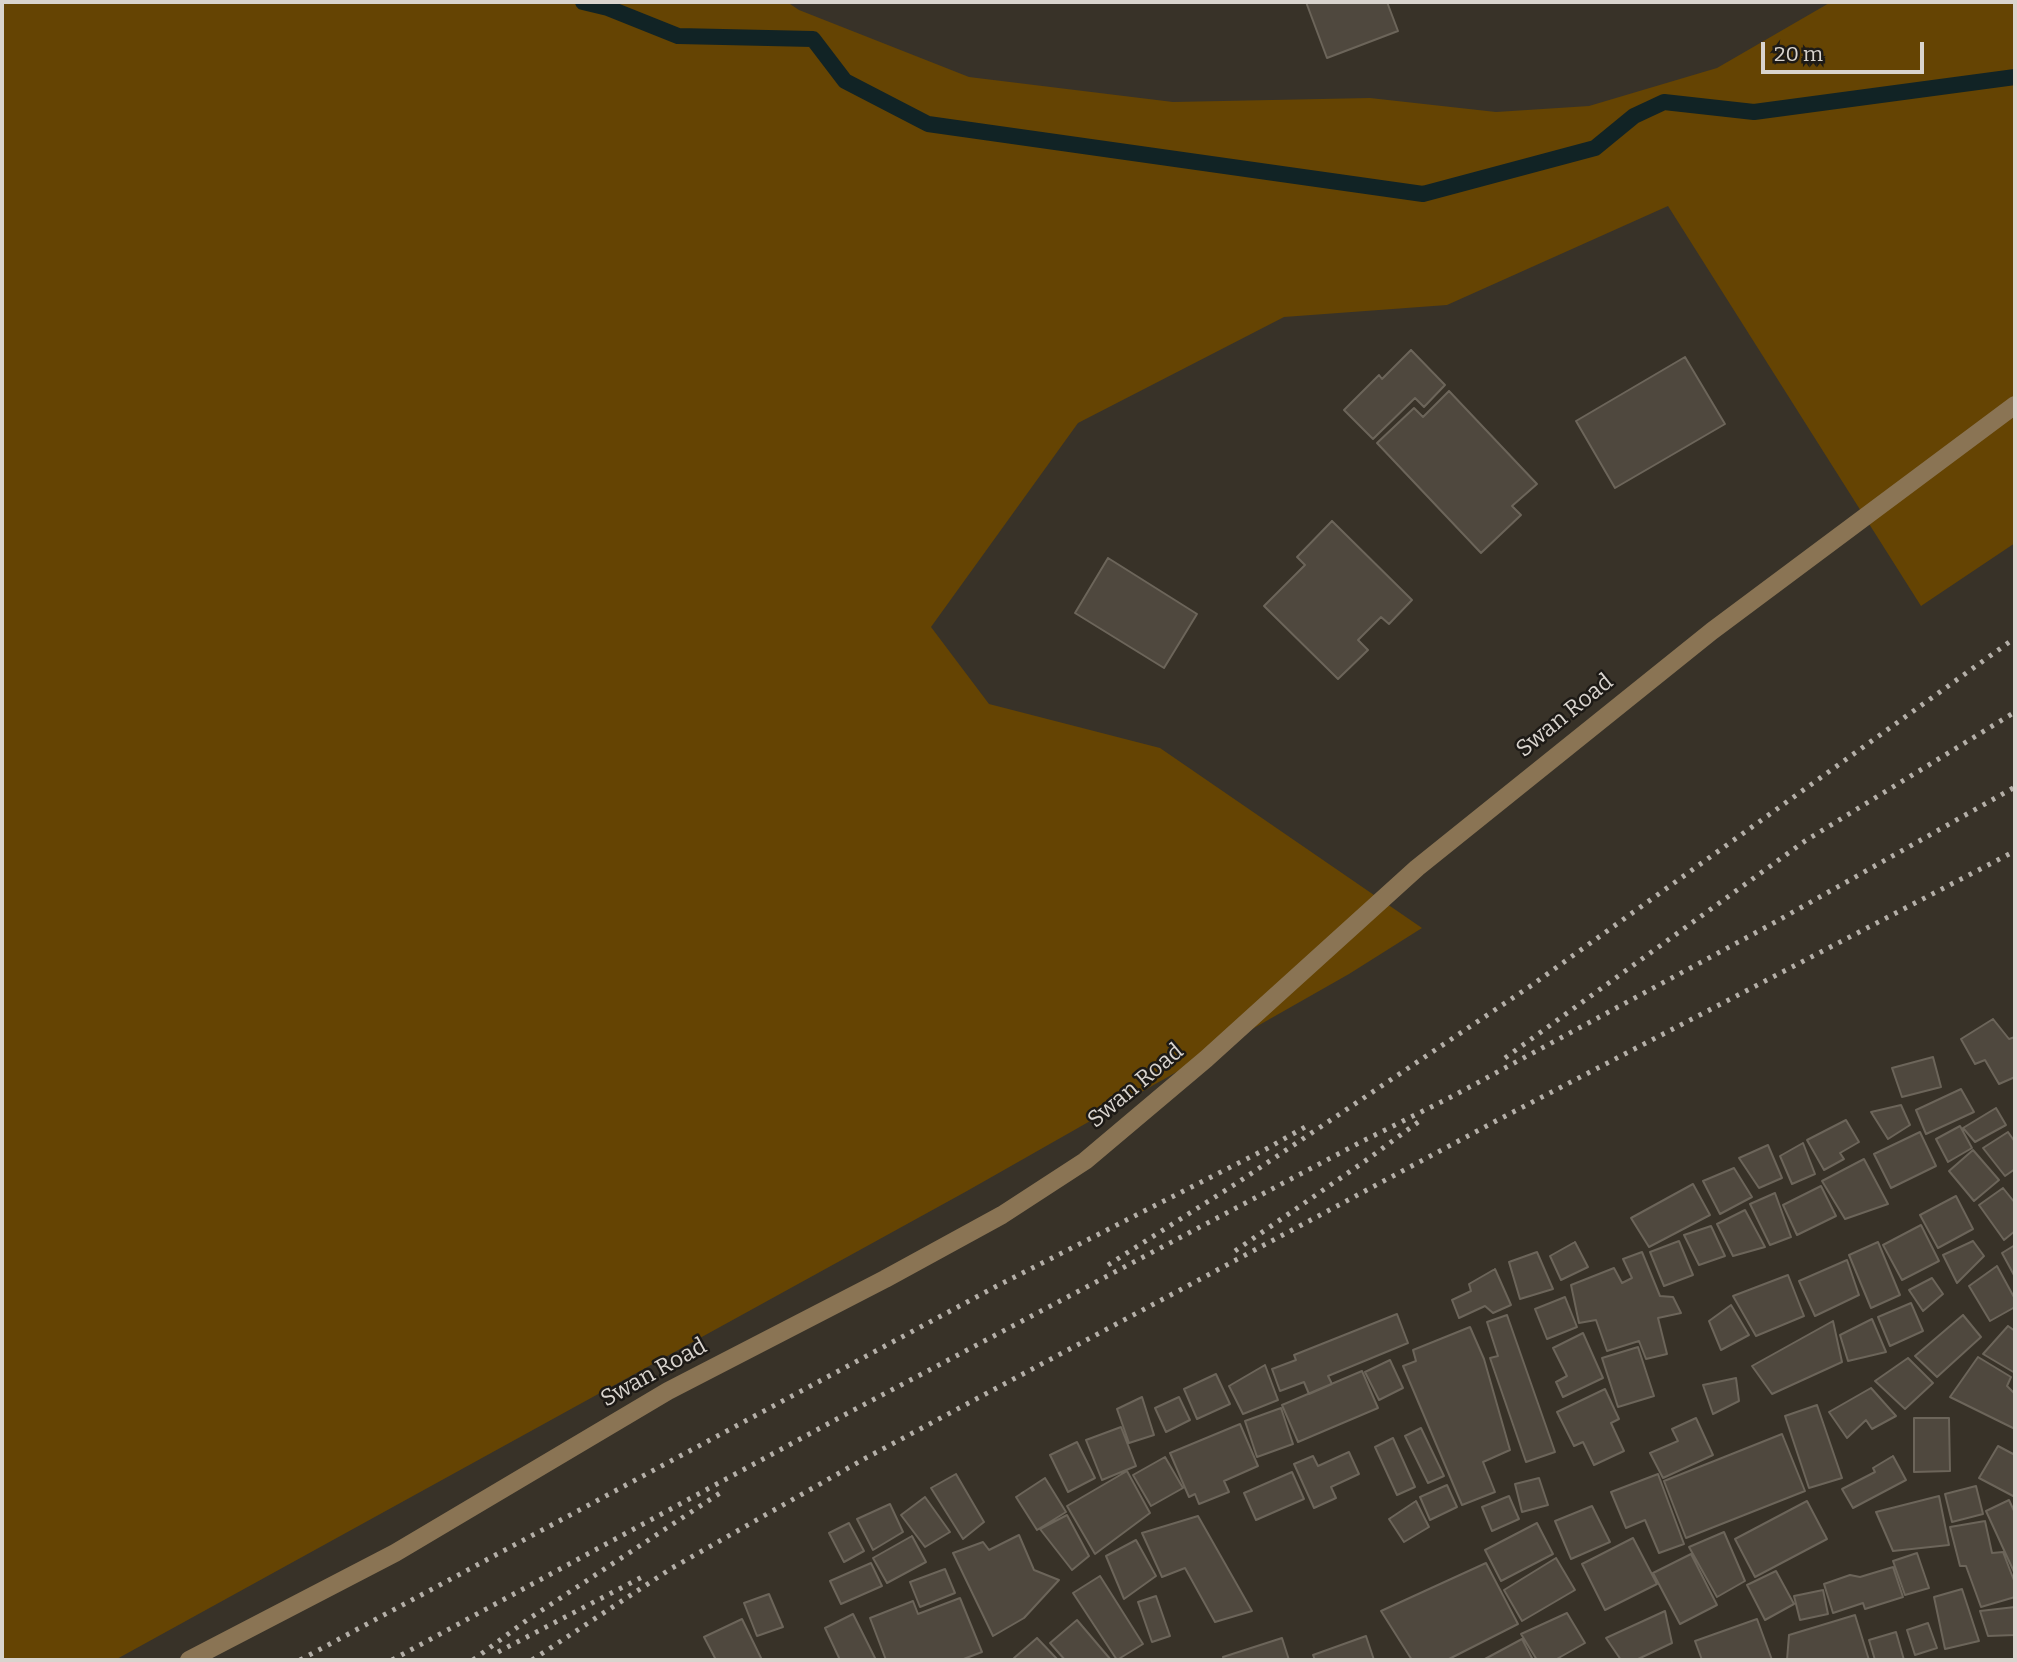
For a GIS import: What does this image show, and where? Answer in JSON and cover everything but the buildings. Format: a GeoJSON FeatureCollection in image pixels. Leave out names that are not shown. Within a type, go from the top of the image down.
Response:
{"type":"FeatureCollection","features":[{"type":"Feature","properties":{"kind":"street","name":"Swan Road"},"geometry":{"type":"LineString","coordinates":[[189,1660],[395,1553],[668,1391],[885,1279],[990,1221],[1085,1161],[1206,1059],[1417,868],[1460,833],[1712,631],[2015,405]]}},
{"type":"Feature","properties":{"kind":"shaded area"},"geometry":{"type":"Polygon","coordinates":[[[2,2],[787,2],[799,10],[969,77],[1173,102],[1370,98],[1496,112],[1589,106],[1717,68],[1831,2],[2015,2],[2015,543],[1921,606],[1668,206],[1447,305],[1284,317],[1078,423],[931,627],[989,704],[1160,748],[1422,928],[1349,974],[967,1191],[115,1660],[2,1660],[2,2]]]}},
{"type":"Feature","properties":{"kind":"waterway"},"geometry":{"type":"LineString","coordinates":[[583,2],[608,8],[678,36],[813,39],[845,81],[928,124],[1423,194],[1595,148],[1634,116],[1664,102],[1754,112],[2015,77]]}},
{"type":"Feature","properties":{"kind":"railway"},"geometry":{"type":"LineString","coordinates":[[1108,1265],[1237,1183],[1532,985],[2015,638]]}},
{"type":"Feature","properties":{"kind":"railway"},"geometry":{"type":"LineString","coordinates":[[1505,1058],[1805,841],[2015,712]]}},
{"type":"Feature","properties":{"kind":"railway"},"geometry":{"type":"LineString","coordinates":[[392,1660],[848,1413],[1453,1096],[1770,925],[2015,787]]}},
{"type":"Feature","properties":{"kind":"railway"},"geometry":{"type":"LineString","coordinates":[[532,1660],[672,1568],[864,1459],[1494,1122],[2015,851]]}},
{"type":"Feature","properties":{"kind":"railway"},"geometry":{"type":"LineString","coordinates":[[1235,1251],[1421,1120]]}},
{"type":"Feature","properties":{"kind":"railway"},"geometry":{"type":"LineString","coordinates":[[300,1660],[995,1287],[1305,1127]]}},
{"type":"Feature","properties":{"kind":"railway"},"geometry":{"type":"LineString","coordinates":[[473,1660],[527,1620],[720,1493]]}},
{"type":"Feature","properties":{"kind":"railway"},"geometry":{"type":"LineString","coordinates":[[498,1652],[644,1576]]}}]}
